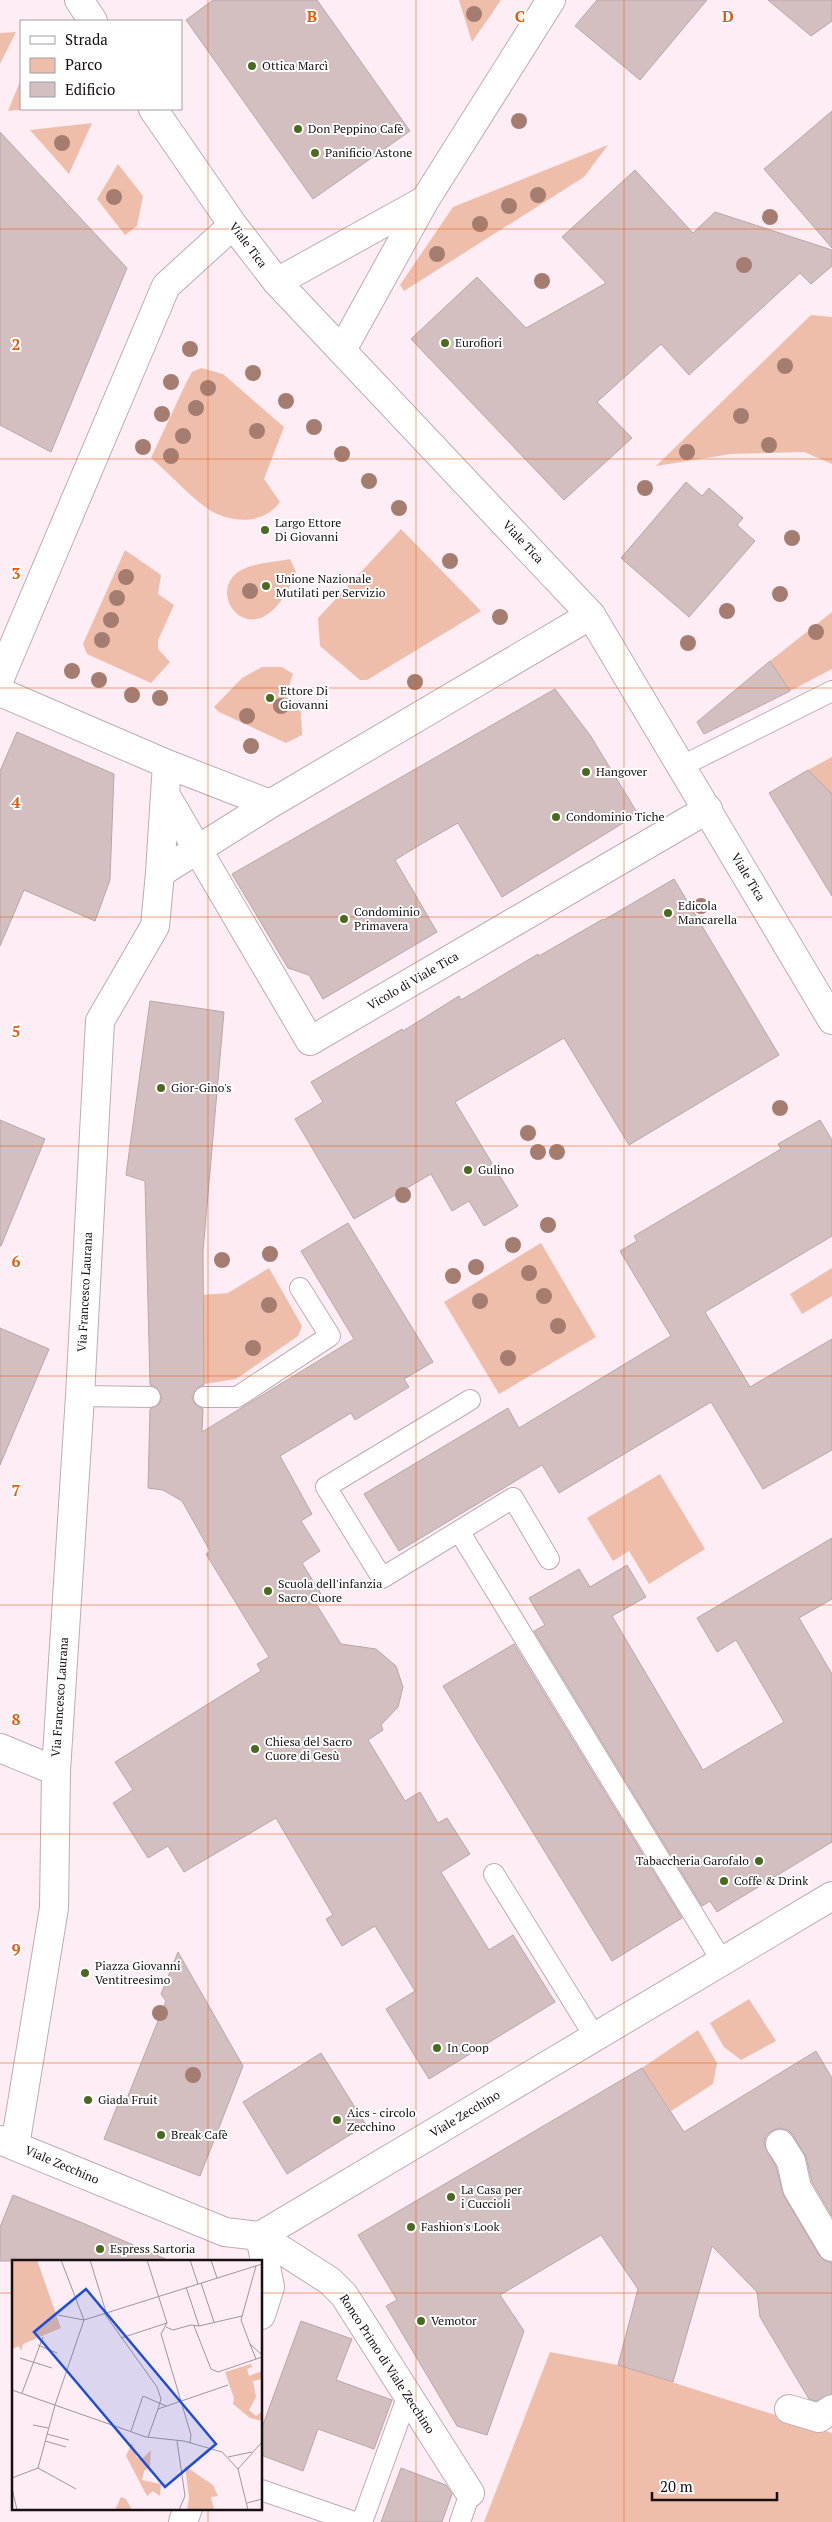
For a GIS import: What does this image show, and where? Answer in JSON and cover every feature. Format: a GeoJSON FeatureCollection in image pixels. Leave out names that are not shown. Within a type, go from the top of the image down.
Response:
{"type":"FeatureCollection","features":[{"type":"Feature","properties":{"kind":"street"},"geometry":{"type":"LineString","coordinates":[[79,0],[92,20]]}},
{"type":"Feature","properties":{"kind":"street"},"geometry":{"type":"LineString","coordinates":[[342,350],[425,200],[552,0]]}},
{"type":"Feature","properties":{"kind":"street","name":"Viale Tica"},"geometry":{"type":"LineString","coordinates":[[154,110],[233,226],[277,282],[591,615],[832,1020]]}},
{"type":"Feature","properties":{"kind":"street"},"geometry":{"type":"LineString","coordinates":[[277,282],[425,200]]}},
{"type":"Feature","properties":{"kind":"street"},"geometry":{"type":"LineString","coordinates":[[0,678],[166,286],[233,226]]}},
{"type":"Feature","properties":{"kind":"street"},"geometry":{"type":"LineString","coordinates":[[160,873],[270,804],[591,615]]}},
{"type":"Feature","properties":{"kind":"street"},"geometry":{"type":"LineString","coordinates":[[0,692],[167,764],[270,804]]}},
{"type":"Feature","properties":{"kind":"street","name":"Via Francesco Laurana"},"geometry":{"type":"LineString","coordinates":[[7,2143],[54,1908],[56,1771],[80,1396],[86,1253],[100,1021],[155,926],[167,764]]}},
{"type":"Feature","properties":{"kind":"street"},"geometry":{"type":"LineString","coordinates":[[165,794],[198,849]]}},
{"type":"Feature","properties":{"kind":"street","name":"Vicolo di Viale Tica"},"geometry":{"type":"LineString","coordinates":[[198,849],[310,1041],[708,809]]}},
{"type":"Feature","properties":{"kind":"street"},"geometry":{"type":"LineString","coordinates":[[0,1748],[56,1771]]}},
{"type":"Feature","properties":{"kind":"street","name":"Viale Zecchino"},"geometry":{"type":"LineString","coordinates":[[7,2143],[225,2232],[260,2236],[832,1896]]}},
{"type":"Feature","properties":{"kind":"street"},"geometry":{"type":"LineString","coordinates":[[780,2144],[791,2161],[797,2188],[832,2246]]}},
{"type":"Feature","properties":{"kind":"street"},"geometry":{"type":"LineString","coordinates":[[260,2236],[270,2287],[262,2312]]}},
{"type":"Feature","properties":{"kind":"street","name":"Ronco Primo di Viale Zecchino"},"geometry":{"type":"LineString","coordinates":[[260,2236],[330,2280],[344,2295],[470,2493]]}},
{"type":"Feature","properties":{"kind":"street"},"geometry":{"type":"LineString","coordinates":[[789,2408],[819,2418],[832,2410]]}},
{"type":"Feature","properties":{"kind":"street"},"geometry":{"type":"LineString","coordinates":[[183,2522],[187,2510]]}},
{"type":"Feature","properties":{"kind":"lane"},"geometry":{"type":"LineString","coordinates":[[682,766],[832,691]]}},
{"type":"Feature","properties":{"kind":"lane"},"geometry":{"type":"LineString","coordinates":[[204,1397],[237,1397],[330,1336],[300,1288]]}},
{"type":"Feature","properties":{"kind":"lane"},"geometry":{"type":"LineString","coordinates":[[80,1396],[150,1397]]}},
{"type":"Feature","properties":{"kind":"lane"},"geometry":{"type":"LineString","coordinates":[[470,1400],[326,1487],[382,1578],[513,1498],[549,1559]]}},
{"type":"Feature","properties":{"kind":"lane"},"geometry":{"type":"LineString","coordinates":[[459,1531],[722,1961]]}},
{"type":"Feature","properties":{"kind":"lane"},"geometry":{"type":"LineString","coordinates":[[494,1874],[595,2037]]}},
{"type":"Feature","properties":{"kind":"lane"},"geometry":{"type":"LineString","coordinates":[[362,2522],[408,2395]]}},
{"type":"Feature","properties":{"kind":"lane"},"geometry":{"type":"LineString","coordinates":[[262,2490],[354,2522]]}},
{"type":"Feature","properties":{"kind":"lane"},"geometry":{"type":"LineString","coordinates":[[460,2522],[470,2493]]}},
{"type":"Feature","properties":{"kind":"green space"},"geometry":{"type":"Polygon","coordinates":[[[459,0],[501,0],[472,42],[459,0]]]}},
{"type":"Feature","properties":{"kind":"green space"},"geometry":{"type":"Polygon","coordinates":[[[16,32],[0,64],[0,33],[16,32]]]}},
{"type":"Feature","properties":{"kind":"green space"},"geometry":{"type":"Polygon","coordinates":[[[20,81],[20,110],[8,111],[20,81]]]}},
{"type":"Feature","properties":{"kind":"green space"},"geometry":{"type":"Polygon","coordinates":[[[92,123],[69,174],[30,130],[92,123]]]}},
{"type":"Feature","properties":{"kind":"green space"},"geometry":{"type":"Polygon","coordinates":[[[608,145],[584,177],[404,291],[400,285],[453,207],[608,145]]]}},
{"type":"Feature","properties":{"kind":"green space"},"geometry":{"type":"Polygon","coordinates":[[[118,164],[143,196],[137,226],[125,235],[97,199],[118,164]]]}},
{"type":"Feature","properties":{"kind":"green space"},"geometry":{"type":"Polygon","coordinates":[[[811,315],[832,317],[832,464],[804,452],[731,454],[656,466],[811,315]]]}},
{"type":"Feature","properties":{"kind":"green space"},"geometry":{"type":"Polygon","coordinates":[[[201,368],[223,374],[284,427],[264,479],[280,502],[274,509],[258,518],[240,520],[213,512],[190,494],[151,458],[192,372],[201,368]]]}},
{"type":"Feature","properties":{"kind":"green space"},"geometry":{"type":"Polygon","coordinates":[[[401,529],[481,611],[367,680],[360,680],[320,646],[318,618],[401,529]]]}},
{"type":"Feature","properties":{"kind":"green space"},"geometry":{"type":"Polygon","coordinates":[[[125,550],[161,575],[158,594],[174,605],[158,640],[158,649],[170,662],[151,683],[87,654],[83,644],[125,550]]]}},
{"type":"Feature","properties":{"kind":"green space"},"geometry":{"type":"Polygon","coordinates":[[[290,559],[296,572],[282,600],[267,615],[253,619],[240,616],[231,608],[227,596],[229,583],[238,572],[256,565],[290,559]]]}},
{"type":"Feature","properties":{"kind":"green space"},"geometry":{"type":"Polygon","coordinates":[[[832,612],[832,669],[790,691],[770,661],[832,612]]]}},
{"type":"Feature","properties":{"kind":"green space"},"geometry":{"type":"Polygon","coordinates":[[[262,667],[282,667],[293,674],[286,696],[301,712],[302,735],[286,743],[219,712],[214,707],[242,678],[262,667]]]}},
{"type":"Feature","properties":{"kind":"green space"},"geometry":{"type":"Polygon","coordinates":[[[832,757],[832,794],[808,770],[832,757]]]}},
{"type":"Feature","properties":{"kind":"green space"},"geometry":{"type":"Polygon","coordinates":[[[541,1243],[596,1337],[499,1394],[444,1302],[541,1243]]]}},
{"type":"Feature","properties":{"kind":"green space"},"geometry":{"type":"Polygon","coordinates":[[[269,1268],[302,1326],[298,1336],[236,1379],[204,1384],[202,1295],[228,1293],[269,1268]]]}},
{"type":"Feature","properties":{"kind":"green space"},"geometry":{"type":"Polygon","coordinates":[[[832,1268],[832,1296],[802,1314],[790,1294],[832,1268]]]}},
{"type":"Feature","properties":{"kind":"green space"},"geometry":{"type":"Polygon","coordinates":[[[660,1474],[705,1549],[649,1584],[629,1551],[613,1561],[587,1518],[660,1474]]]}},
{"type":"Feature","properties":{"kind":"green space"},"geometry":{"type":"Polygon","coordinates":[[[749,1999],[776,2041],[741,2060],[724,2047],[710,2023],[749,1999]]]}},
{"type":"Feature","properties":{"kind":"green space"},"geometry":{"type":"Polygon","coordinates":[[[698,2030],[717,2063],[713,2084],[671,2111],[642,2068],[698,2030]]]}},
{"type":"Feature","properties":{"kind":"green space"},"geometry":{"type":"Polygon","coordinates":[[[550,2352],[618,2365],[832,2433],[832,2522],[484,2522],[550,2352]]]}},
{"type":"Feature","properties":{"kind":"building"},"geometry":{"type":"Polygon","coordinates":[[[213,0],[317,0],[410,131],[313,199],[186,20],[213,0]]]}},
{"type":"Feature","properties":{"kind":"building"},"geometry":{"type":"Polygon","coordinates":[[[597,0],[707,0],[640,80],[575,26],[597,0]]]}},
{"type":"Feature","properties":{"kind":"building"},"geometry":{"type":"Polygon","coordinates":[[[768,0],[832,0],[832,21],[811,36],[768,0]]]}},
{"type":"Feature","properties":{"kind":"building"},"geometry":{"type":"Polygon","coordinates":[[[832,111],[832,248],[764,169],[832,111]]]}},
{"type":"Feature","properties":{"kind":"building"},"geometry":{"type":"Polygon","coordinates":[[[0,132],[127,268],[51,452],[0,425],[0,132]]]}},
{"type":"Feature","properties":{"kind":"building"},"geometry":{"type":"Polygon","coordinates":[[[635,170],[693,233],[715,212],[832,250],[832,266],[811,284],[800,273],[689,375],[661,344],[597,402],[632,438],[564,500],[411,339],[477,277],[526,328],[606,283],[562,237],[635,170]]]}},
{"type":"Feature","properties":{"kind":"building"},"geometry":{"type":"Polygon","coordinates":[[[686,482],[702,496],[709,488],[743,518],[737,525],[755,541],[689,617],[621,558],[686,482]]]}},
{"type":"Feature","properties":{"kind":"building"},"geometry":{"type":"Polygon","coordinates":[[[770,661],[790,691],[704,734],[697,722],[770,661]]]}},
{"type":"Feature","properties":{"kind":"building"},"geometry":{"type":"Polygon","coordinates":[[[555,689],[590,735],[638,814],[502,897],[458,823],[423,843],[395,860],[437,932],[323,999],[309,975],[288,968],[232,874],[555,689]]]}},
{"type":"Feature","properties":{"kind":"building"},"geometry":{"type":"Polygon","coordinates":[[[17,732],[114,774],[110,880],[95,921],[24,890],[0,946],[0,771],[17,732]]]}},
{"type":"Feature","properties":{"kind":"building"},"geometry":{"type":"Polygon","coordinates":[[[808,770],[832,794],[832,896],[769,793],[808,770]]]}},
{"type":"Feature","properties":{"kind":"building"},"geometry":{"type":"Polygon","coordinates":[[[674,879],[779,1055],[629,1145],[564,1038],[455,1102],[518,1206],[484,1226],[469,1201],[452,1211],[431,1174],[354,1219],[295,1119],[323,1102],[311,1082],[402,1029],[403,1031],[459,996],[461,1000],[538,954],[539,956],[674,879]]]}},
{"type":"Feature","properties":{"kind":"building"},"geometry":{"type":"Polygon","coordinates":[[[150,1001],[224,1012],[203,1251],[204,1385],[198,1387],[192,1397],[194,1403],[203,1409],[202,1432],[354,1339],[301,1251],[348,1223],[433,1362],[404,1379],[409,1387],[355,1420],[351,1413],[280,1456],[312,1514],[301,1521],[320,1551],[302,1563],[321,1594],[313,1599],[341,1644],[376,1649],[396,1666],[403,1687],[398,1707],[381,1725],[383,1730],[368,1740],[405,1801],[420,1792],[438,1823],[447,1818],[470,1854],[441,1872],[489,1950],[513,1935],[555,2002],[429,2079],[386,2009],[415,1991],[375,1926],[342,1946],[326,1919],[333,1915],[276,1818],[184,1872],[168,1846],[148,1858],[113,1803],[133,1790],[115,1762],[261,1671],[257,1664],[269,1657],[206,1554],[210,1551],[182,1501],[163,1490],[148,1488],[150,1409],[160,1403],[162,1397],[156,1387],[150,1385],[145,1181],[126,1175],[150,1001]]]}},
{"type":"Feature","properties":{"kind":"building"},"geometry":{"type":"Polygon","coordinates":[[[0,1120],[45,1139],[1,1246],[0,1246],[0,1120]]]}},
{"type":"Feature","properties":{"kind":"building"},"geometry":{"type":"Polygon","coordinates":[[[820,1120],[832,1140],[832,1236],[705,1312],[750,1387],[832,1339],[832,1450],[763,1489],[711,1402],[559,1493],[542,1465],[399,1551],[364,1494],[508,1408],[519,1428],[671,1336],[620,1251],[637,1241],[634,1236],[781,1149],[778,1144],[820,1120]]]}},
{"type":"Feature","properties":{"kind":"building"},"geometry":{"type":"Polygon","coordinates":[[[0,1328],[49,1349],[0,1465],[0,1328]]]}},
{"type":"Feature","properties":{"kind":"building"},"geometry":{"type":"Polygon","coordinates":[[[832,1538],[832,1599],[799,1618],[832,1674],[832,1842],[717,1912],[710,1901],[702,1906],[534,1631],[545,1625],[529,1598],[579,1569],[590,1587],[627,1565],[646,1597],[612,1616],[703,1770],[784,1722],[736,1640],[717,1652],[697,1618],[832,1538]]]}},
{"type":"Feature","properties":{"kind":"building"},"geometry":{"type":"Polygon","coordinates":[[[514,1644],[682,1918],[612,1961],[443,1686],[514,1644]]]}},
{"type":"Feature","properties":{"kind":"building"},"geometry":{"type":"Polygon","coordinates":[[[178,1952],[243,2066],[200,2176],[104,2139],[118,2104],[124,2106],[166,2001],[161,1994],[178,1952]]]}},
{"type":"Feature","properties":{"kind":"building"},"geometry":{"type":"Polygon","coordinates":[[[816,2051],[832,2078],[832,2216],[812,2182],[806,2157],[793,2135],[788,2130],[780,2128],[766,2136],[764,2144],[776,2167],[784,2196],[819,2255],[824,2260],[832,2263],[832,2394],[816,2401],[809,2399],[760,2317],[757,2292],[712,2246],[673,2382],[618,2365],[638,2289],[601,2235],[500,2295],[524,2331],[487,2435],[457,2426],[386,2306],[397,2300],[358,2235],[642,2068],[684,2132],[816,2051]]]}},
{"type":"Feature","properties":{"kind":"building"},"geometry":{"type":"Polygon","coordinates":[[[321,2053],[366,2125],[287,2174],[243,2102],[321,2053]]]}},
{"type":"Feature","properties":{"kind":"building"},"geometry":{"type":"Polygon","coordinates":[[[13,2195],[168,2260],[0,2261],[0,2227],[13,2195]]]}},
{"type":"Feature","properties":{"kind":"building"},"geometry":{"type":"Polygon","coordinates":[[[301,2321],[352,2339],[336,2380],[392,2400],[374,2449],[318,2429],[303,2471],[262,2455],[262,2427],[301,2321]]]}},
{"type":"Feature","properties":{"kind":"building"},"geometry":{"type":"Polygon","coordinates":[[[401,2468],[446,2485],[452,2494],[442,2522],[381,2522],[401,2468]]]}},
{"type":"Feature","properties":{"kind":"place","name":"Ottica Marcì"},"geometry":{"type":"Point","coordinates":[252,66]}},
{"type":"Feature","properties":{"kind":"place","name":"Don Peppino Cafè"},"geometry":{"type":"Point","coordinates":[298,129]}},
{"type":"Feature","properties":{"kind":"place","name":"Panificio Astone"},"geometry":{"type":"Point","coordinates":[315,153]}},
{"type":"Feature","properties":{"kind":"place","name":"Eurofiori"},"geometry":{"type":"Point","coordinates":[445,343]}},
{"type":"Feature","properties":{"kind":"place","name":"Largo Ettore Di Giovanni"},"geometry":{"type":"Point","coordinates":[265,530]}},
{"type":"Feature","properties":{"kind":"place","name":"Unione Nazionale Mutilati per Servizio"},"geometry":{"type":"Point","coordinates":[266,586]}},
{"type":"Feature","properties":{"kind":"place","name":"Ettore Di Giovanni"},"geometry":{"type":"Point","coordinates":[270,698]}},
{"type":"Feature","properties":{"kind":"place","name":"Hangover"},"geometry":{"type":"Point","coordinates":[586,772]}},
{"type":"Feature","properties":{"kind":"place","name":"Condominio Tiche"},"geometry":{"type":"Point","coordinates":[556,817]}},
{"type":"Feature","properties":{"kind":"place","name":"Edicola Mancarella"},"geometry":{"type":"Point","coordinates":[668,913]}},
{"type":"Feature","properties":{"kind":"place","name":"Condominio Primavera"},"geometry":{"type":"Point","coordinates":[344,919]}},
{"type":"Feature","properties":{"kind":"place","name":"Gior-Gino's"},"geometry":{"type":"Point","coordinates":[161,1088]}},
{"type":"Feature","properties":{"kind":"place","name":"Gulino"},"geometry":{"type":"Point","coordinates":[468,1170]}},
{"type":"Feature","properties":{"kind":"place","name":"Scuola dell'infanzia Sacro Cuore"},"geometry":{"type":"Point","coordinates":[268,1591]}},
{"type":"Feature","properties":{"kind":"place","name":"Chiesa del Sacro Cuore di Gesù"},"geometry":{"type":"Point","coordinates":[255,1749]}},
{"type":"Feature","properties":{"kind":"place","name":"Tabaccheria Garofalo"},"geometry":{"type":"Point","coordinates":[759,1861]}},
{"type":"Feature","properties":{"kind":"place","name":"Coffe & Drink"},"geometry":{"type":"Point","coordinates":[724,1881]}},
{"type":"Feature","properties":{"kind":"place","name":"Piazza Giovanni Ventitreesimo"},"geometry":{"type":"Point","coordinates":[85,1973]}},
{"type":"Feature","properties":{"kind":"place","name":"In Coop"},"geometry":{"type":"Point","coordinates":[437,2048]}},
{"type":"Feature","properties":{"kind":"place","name":"Giada Fruit"},"geometry":{"type":"Point","coordinates":[88,2100]}},
{"type":"Feature","properties":{"kind":"place","name":"Aics - circolo Zecchino"},"geometry":{"type":"Point","coordinates":[337,2120]}},
{"type":"Feature","properties":{"kind":"place","name":"Break Cafè"},"geometry":{"type":"Point","coordinates":[161,2135]}},
{"type":"Feature","properties":{"kind":"place","name":"La Casa per i Cuccioli"},"geometry":{"type":"Point","coordinates":[451,2197]}},
{"type":"Feature","properties":{"kind":"place","name":"Fashion's Look"},"geometry":{"type":"Point","coordinates":[411,2227]}},
{"type":"Feature","properties":{"kind":"place","name":"Espress Sartoria"},"geometry":{"type":"Point","coordinates":[100,2249]}},
{"type":"Feature","properties":{"kind":"place","name":"Vemotor"},"geometry":{"type":"Point","coordinates":[421,2321]}}]}
